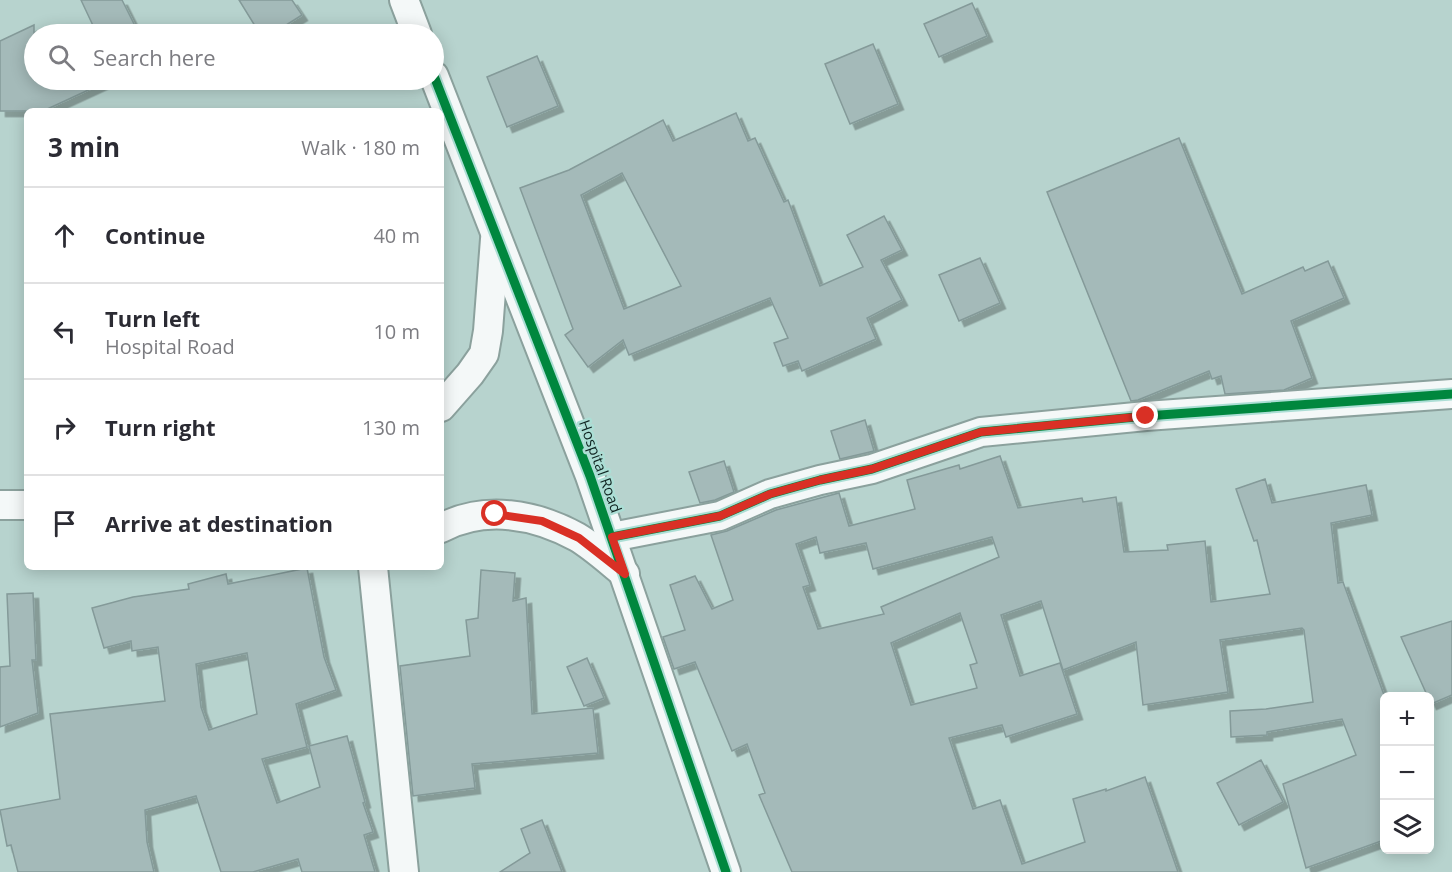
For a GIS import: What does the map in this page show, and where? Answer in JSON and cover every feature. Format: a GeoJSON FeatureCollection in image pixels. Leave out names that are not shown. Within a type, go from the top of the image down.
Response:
{"type":"FeatureCollection","features":[{"type":"Feature","properties":{"kind":"street"},"geometry":{"type":"LineString","coordinates":[[404,0],[413,24]]}},
{"type":"Feature","properties":{"kind":"street","name":"Hospital Road"},"geometry":{"type":"LineString","coordinates":[[439,90],[590,476],[726,872]]}},
{"type":"Feature","properties":{"kind":"street"},"geometry":{"type":"LineString","coordinates":[[444,404],[484,354],[488,331],[495,233]]}},
{"type":"Feature","properties":{"kind":"street"},"geometry":{"type":"LineString","coordinates":[[612,537],[720,516],[770,494],[872,469],[981,432],[1146,416],[1452,394]]}},
{"type":"Feature","properties":{"kind":"street"},"geometry":{"type":"LineString","coordinates":[[0,505],[24,505]]}},
{"type":"Feature","properties":{"kind":"street"},"geometry":{"type":"LineString","coordinates":[[444,526],[458,519],[495,514],[542,521],[579,538],[625,574]]}},
{"type":"Feature","properties":{"kind":"street"},"geometry":{"type":"LineString","coordinates":[[373,570],[404,872]]}},
{"type":"Feature","properties":{"kind":"building"},"geometry":{"type":"Polygon","coordinates":[[[81,0],[122,0],[134,24],[92,24],[81,0]]]}},
{"type":"Feature","properties":{"kind":"building"},"geometry":{"type":"Polygon","coordinates":[[[239,0],[292,0],[302,15],[288,24],[254,24],[239,0]]]}},
{"type":"Feature","properties":{"kind":"building"},"geometry":{"type":"Polygon","coordinates":[[[972,3],[987,36],[939,57],[924,24],[972,3]]]}},
{"type":"Feature","properties":{"kind":"building"},"geometry":{"type":"Polygon","coordinates":[[[24,30],[24,90],[88,90],[49,108],[0,111],[0,41],[24,30]]]}},
{"type":"Feature","properties":{"kind":"building"},"geometry":{"type":"Polygon","coordinates":[[[873,44],[898,104],[850,124],[825,64],[873,44]]]}},
{"type":"Feature","properties":{"kind":"building"},"geometry":{"type":"Polygon","coordinates":[[[537,56],[558,106],[507,127],[487,77],[537,56]]]}},
{"type":"Feature","properties":{"kind":"building"},"geometry":{"type":"Polygon","coordinates":[[[736,113],[748,141],[755,138],[784,202],[788,200],[820,286],[863,267],[847,235],[884,216],[902,250],[881,260],[902,300],[867,318],[876,339],[802,371],[798,361],[783,366],[774,343],[788,338],[770,298],[629,355],[623,340],[588,367],[565,335],[573,329],[520,188],[569,170],[663,120],[673,141],[736,113]],[[622,173],[581,195],[624,309],[681,286],[622,173]]]}},
{"type":"Feature","properties":{"kind":"building"},"geometry":{"type":"Polygon","coordinates":[[[1179,138],[1242,294],[1303,267],[1305,271],[1328,261],[1344,298],[1291,321],[1312,378],[1284,390],[1225,394],[1221,376],[1212,379],[1209,371],[1131,401],[1047,192],[1179,138]]]}},
{"type":"Feature","properties":{"kind":"building"},"geometry":{"type":"Polygon","coordinates":[[[980,258],[1000,303],[959,321],[939,275],[980,258]]]}},
{"type":"Feature","properties":{"kind":"building"},"geometry":{"type":"Polygon","coordinates":[[[865,420],[874,451],[840,459],[831,431],[865,420]]]}},
{"type":"Feature","properties":{"kind":"building"},"geometry":{"type":"Polygon","coordinates":[[[1000,456],[1018,508],[1082,498],[1083,502],[1116,497],[1124,552],[1168,550],[1167,545],[1205,541],[1211,602],[1270,594],[1257,540],[1254,541],[1236,489],[1265,479],[1272,503],[1366,485],[1372,515],[1331,523],[1338,583],[1343,582],[1383,692],[1380,692],[1380,841],[1306,868],[1283,784],[1356,755],[1342,719],[1267,732],[1267,735],[1231,737],[1230,711],[1266,709],[1313,702],[1302,628],[1220,640],[1228,692],[1143,705],[1136,642],[1063,670],[1041,601],[1001,615],[1020,676],[1060,663],[1077,714],[1006,737],[1002,725],[949,738],[973,809],[1000,800],[1022,864],[1085,842],[1073,799],[1106,789],[1106,791],[1145,777],[1178,872],[792,872],[759,795],[765,793],[747,744],[732,751],[695,662],[674,669],[663,637],[685,630],[670,585],[695,576],[712,609],[733,600],[711,535],[727,531],[776,510],[839,493],[849,526],[915,509],[907,480],[959,465],[960,469],[1000,456]],[[816,537],[796,544],[810,585],[803,587],[818,629],[884,614],[881,607],[999,557],[992,537],[873,569],[866,543],[820,553],[816,537]],[[960,613],[891,643],[911,705],[977,688],[970,665],[977,663],[960,613]]]}},
{"type":"Feature","properties":{"kind":"building"},"geometry":{"type":"Polygon","coordinates":[[[724,461],[734,492],[700,503],[689,472],[724,461]]]}},
{"type":"Feature","properties":{"kind":"building"},"geometry":{"type":"Polygon","coordinates":[[[307,570],[324,657],[336,690],[296,704],[307,747],[262,759],[277,803],[320,787],[309,746],[347,736],[365,802],[363,803],[373,832],[364,835],[375,872],[302,872],[298,859],[253,872],[221,872],[196,796],[145,810],[147,842],[154,872],[18,872],[11,845],[7,846],[0,810],[60,799],[50,714],[165,701],[158,647],[132,651],[131,641],[104,648],[92,608],[133,597],[189,589],[188,584],[226,574],[228,584],[307,570]],[[247,653],[196,664],[201,707],[209,730],[257,714],[247,653]]]}},
{"type":"Feature","properties":{"kind":"building"},"geometry":{"type":"Polygon","coordinates":[[[481,570],[515,573],[513,601],[526,598],[532,714],[593,708],[598,753],[472,764],[475,788],[413,796],[400,666],[470,656],[466,620],[478,618],[481,570]]]}},
{"type":"Feature","properties":{"kind":"building"},"geometry":{"type":"Polygon","coordinates":[[[33,593],[36,660],[32,660],[38,713],[0,727],[0,667],[10,666],[7,594],[33,593]]]}},
{"type":"Feature","properties":{"kind":"building"},"geometry":{"type":"Polygon","coordinates":[[[1452,621],[1452,695],[1434,703],[1434,692],[1426,692],[1401,637],[1452,621]]]}},
{"type":"Feature","properties":{"kind":"building"},"geometry":{"type":"Polygon","coordinates":[[[587,658],[604,698],[584,706],[567,667],[587,658]]]}},
{"type":"Feature","properties":{"kind":"building"},"geometry":{"type":"Polygon","coordinates":[[[1261,760],[1283,802],[1239,825],[1217,783],[1261,760]]]}},
{"type":"Feature","properties":{"kind":"building"},"geometry":{"type":"Polygon","coordinates":[[[542,820],[562,872],[500,872],[530,853],[521,829],[542,820]]]}},
{"type":"Feature","properties":{"kind":"cycle path"},"geometry":{"type":"LineString","coordinates":[[439,90],[590,476],[726,872]]}},
{"type":"Feature","properties":{"kind":"cycle path"},"geometry":{"type":"LineString","coordinates":[[612,537],[720,516],[770,494],[872,469],[981,432],[1146,416],[1452,394]]}},
{"type":"Feature","properties":{"kind":"route"},"geometry":{"type":"LineString","coordinates":[[495,514],[542,521],[579,538],[625,574],[612,537],[720,516],[770,494],[872,469],[981,432],[1146,416]]}}]}
